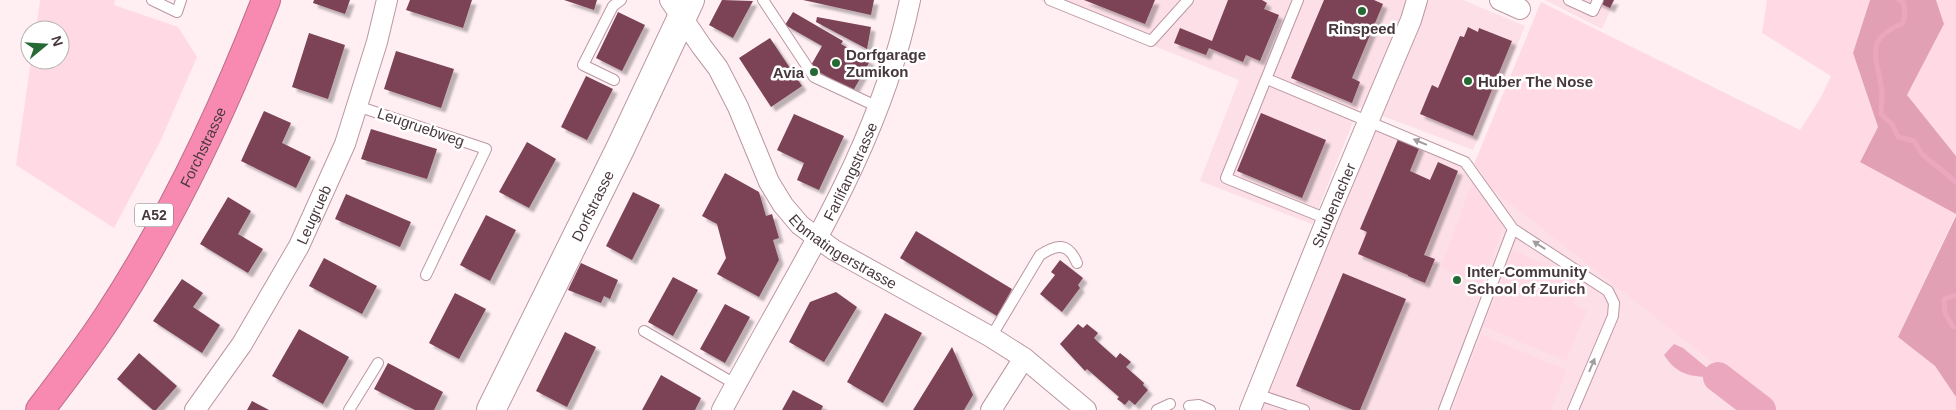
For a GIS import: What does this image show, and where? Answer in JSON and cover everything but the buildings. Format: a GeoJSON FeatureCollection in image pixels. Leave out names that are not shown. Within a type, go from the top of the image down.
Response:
{"type":"FeatureCollection","features":[{"type":"Feature","properties":{"kind":"highway","name":"Forchstrasse"},"geometry":{"type":"LineString","coordinates":[[23,410],[92,316],[150,222],[178,168],[208,103],[247,0]]}},
{"type":"Feature","properties":{"kind":"highway","name":"Forchstrasse"},"geometry":{"type":"LineString","coordinates":[[40,410],[106,320],[162,226],[211,132],[266,0]]}},
{"type":"Feature","properties":{"kind":"street","name":"Leugrueb"},"geometry":{"type":"LineString","coordinates":[[195,410],[242,344],[299,246],[345,144],[378,42],[387,0]]}},
{"type":"Feature","properties":{"kind":"street","name":"Farlifangstrasse"},"geometry":{"type":"LineString","coordinates":[[722,410],[818,238],[862,149],[901,40],[910,0]]}},
{"type":"Feature","properties":{"kind":"street","name":"Strubenacher"},"geometry":{"type":"LineString","coordinates":[[1253,402],[1327,219],[1411,20],[1417,0]]}},
{"type":"Feature","properties":{"kind":"street"},"geometry":{"type":"LineString","coordinates":[[1500,0],[1520,9]]}},
{"type":"Feature","properties":{"kind":"street","name":"Ebmatingerstrasse"},"geometry":{"type":"LineString","coordinates":[[680,6],[718,68],[738,107],[769,182],[800,225],[834,250],[991,337],[1024,358],[1086,410]]}},
{"type":"Feature","properties":{"kind":"street","name":"Dorfstrasse"},"geometry":{"type":"LineString","coordinates":[[491,410],[620,149],[680,6]]}},
{"type":"Feature","properties":{"kind":"street"},"geometry":{"type":"LineString","coordinates":[[991,410],[1024,358]]}},
{"type":"Feature","properties":{"kind":"lane"},"geometry":{"type":"LineString","coordinates":[[152,0],[177,12],[181,0]]}},
{"type":"Feature","properties":{"kind":"lane"},"geometry":{"type":"LineString","coordinates":[[614,80],[583,65],[613,6],[621,0]]}},
{"type":"Feature","properties":{"kind":"lane"},"geometry":{"type":"LineString","coordinates":[[763,0],[814,77],[878,107]]}},
{"type":"Feature","properties":{"kind":"lane"},"geometry":{"type":"LineString","coordinates":[[1050,0],[1151,41],[1188,0]]}},
{"type":"Feature","properties":{"kind":"lane"},"geometry":{"type":"LineString","coordinates":[[1298,0],[1226,178],[1327,219]]}},
{"type":"Feature","properties":{"kind":"lane"},"geometry":{"type":"LineString","coordinates":[[1569,0],[1593,11],[1598,0]]}},
{"type":"Feature","properties":{"kind":"lane"},"geometry":{"type":"LineString","coordinates":[[1267,79],[1465,162],[1513,229],[1608,291],[1614,303],[1613,316],[1573,410]]}},
{"type":"Feature","properties":{"kind":"lane","name":"Leugruebweg"},"geometry":{"type":"LineString","coordinates":[[357,106],[486,149],[426,275]]}},
{"type":"Feature","properties":{"kind":"lane"},"geometry":{"type":"LineString","coordinates":[[1444,410],[1513,229]]}},
{"type":"Feature","properties":{"kind":"lane"},"geometry":{"type":"LineString","coordinates":[[991,337],[1040,255],[1052,247],[1064,247],[1073,253],[1077,263]]}},
{"type":"Feature","properties":{"kind":"lane"},"geometry":{"type":"LineString","coordinates":[[644,331],[735,384]]}},
{"type":"Feature","properties":{"kind":"lane"},"geometry":{"type":"LineString","coordinates":[[349,410],[378,364]]}},
{"type":"Feature","properties":{"kind":"lane"},"geometry":{"type":"LineString","coordinates":[[1253,402],[1304,410]]}},
{"type":"Feature","properties":{"kind":"lane"},"geometry":{"type":"LineString","coordinates":[[1158,410],[1170,404]]}},
{"type":"Feature","properties":{"kind":"lane"},"geometry":{"type":"LineString","coordinates":[[1189,406],[1199,405],[1210,410]]}},
{"type":"Feature","properties":{"kind":"shaded area"},"geometry":{"type":"Polygon","coordinates":[[[40,0],[115,0],[114,5],[178,27],[197,57],[160,142],[114,228],[16,165],[30,70],[70,70],[70,20],[37,20],[40,0]]]}},
{"type":"Feature","properties":{"kind":"shaded area"},"geometry":{"type":"Polygon","coordinates":[[[1040,0],[1463,0],[1525,26],[1473,150],[1359,107],[1312,224],[1200,181],[1239,80],[1040,0]]]}},
{"type":"Feature","properties":{"kind":"shaded area"},"geometry":{"type":"Polygon","coordinates":[[[1545,0],[1615,0],[1602,29],[1545,0]]]}},
{"type":"Feature","properties":{"kind":"shaded area"},"geometry":{"type":"Polygon","coordinates":[[[1767,0],[1870,0],[1853,53],[1878,127],[1860,161],[1956,214],[1898,337],[1935,366],[1956,397],[1956,410],[1774,410],[1493,190],[1474,164],[1541,2],[1800,130],[1821,97],[1831,76],[1762,33],[1767,0]]]}},
{"type":"Feature","properties":{"kind":"shaded area"},"geometry":{"type":"Polygon","coordinates":[[[1870,0],[1936,0],[1944,24],[1907,95],[1956,156],[1956,214],[1860,162],[1878,127],[1853,53],[1870,0]]]}},
{"type":"Feature","properties":{"kind":"shaded area"},"geometry":{"type":"Polygon","coordinates":[[[1936,0],[1956,0],[1956,156],[1907,95],[1944,24],[1936,0]]]}},
{"type":"Feature","properties":{"kind":"shaded area","name":"Inter-Community School of Zurich"},"geometry":{"type":"Polygon","coordinates":[[[1368,121],[1465,162],[1774,410],[1250,410],[1368,121]]]}},
{"type":"Feature","properties":{"kind":"shaded area"},"geometry":{"type":"Polygon","coordinates":[[[1473,180],[1504,223],[1482,284],[1441,268],[1473,180]]]}},
{"type":"Feature","properties":{"kind":"shaded area"},"geometry":{"type":"Polygon","coordinates":[[[1956,216],[1956,397],[1935,366],[1898,337],[1956,216]]]}},
{"type":"Feature","properties":{"kind":"shaded area"},"geometry":{"type":"Polygon","coordinates":[[[1513,250],[1563,273],[1581,285],[1573,304],[1587,310],[1566,361],[1483,326],[1504,275],[1514,279],[1502,273],[1513,250]]]}},
{"type":"Feature","properties":{"kind":"shaded area"},"geometry":{"type":"Polygon","coordinates":[[[1481,335],[1567,370],[1551,410],[1452,410],[1481,335]]]}},
{"type":"Feature","properties":{"kind":"shaded area"},"geometry":{"type":"Polygon","coordinates":[[[1674,344],[1683,348],[1718,377],[1694,376],[1675,368],[1664,355],[1674,344]]]}},
{"type":"Feature","properties":{"kind":"waterway"},"geometry":{"type":"LineString","coordinates":[[1899,0],[1904,3],[1905,17],[1902,24],[1889,30],[1881,37],[1877,45],[1876,62],[1882,94],[1881,114],[1892,124],[1898,137],[1914,141],[1922,154],[1956,182]]}},
{"type":"Feature","properties":{"kind":"waterway"},"geometry":{"type":"LineString","coordinates":[[1953,327],[1945,313],[1944,299],[1956,295]]}},
{"type":"Feature","properties":{"kind":"waterway"},"geometry":{"type":"LineString","coordinates":[[1718,377],[1761,410]]}},
{"type":"Feature","properties":{"kind":"place","name":"Rinspeed"},"geometry":{"type":"Point","coordinates":[1362,11]}},
{"type":"Feature","properties":{"kind":"place","name":"Dorfgarage Zumikon"},"geometry":{"type":"Point","coordinates":[836,63]}},
{"type":"Feature","properties":{"kind":"place","name":"Avia"},"geometry":{"type":"Point","coordinates":[814,72]}},
{"type":"Feature","properties":{"kind":"place","name":"Huber The Nose"},"geometry":{"type":"Point","coordinates":[1468,81]}},
{"type":"Feature","properties":{"kind":"place","name":"Inter-Community School of Zurich"},"geometry":{"type":"Point","coordinates":[1457,280]}}]}
